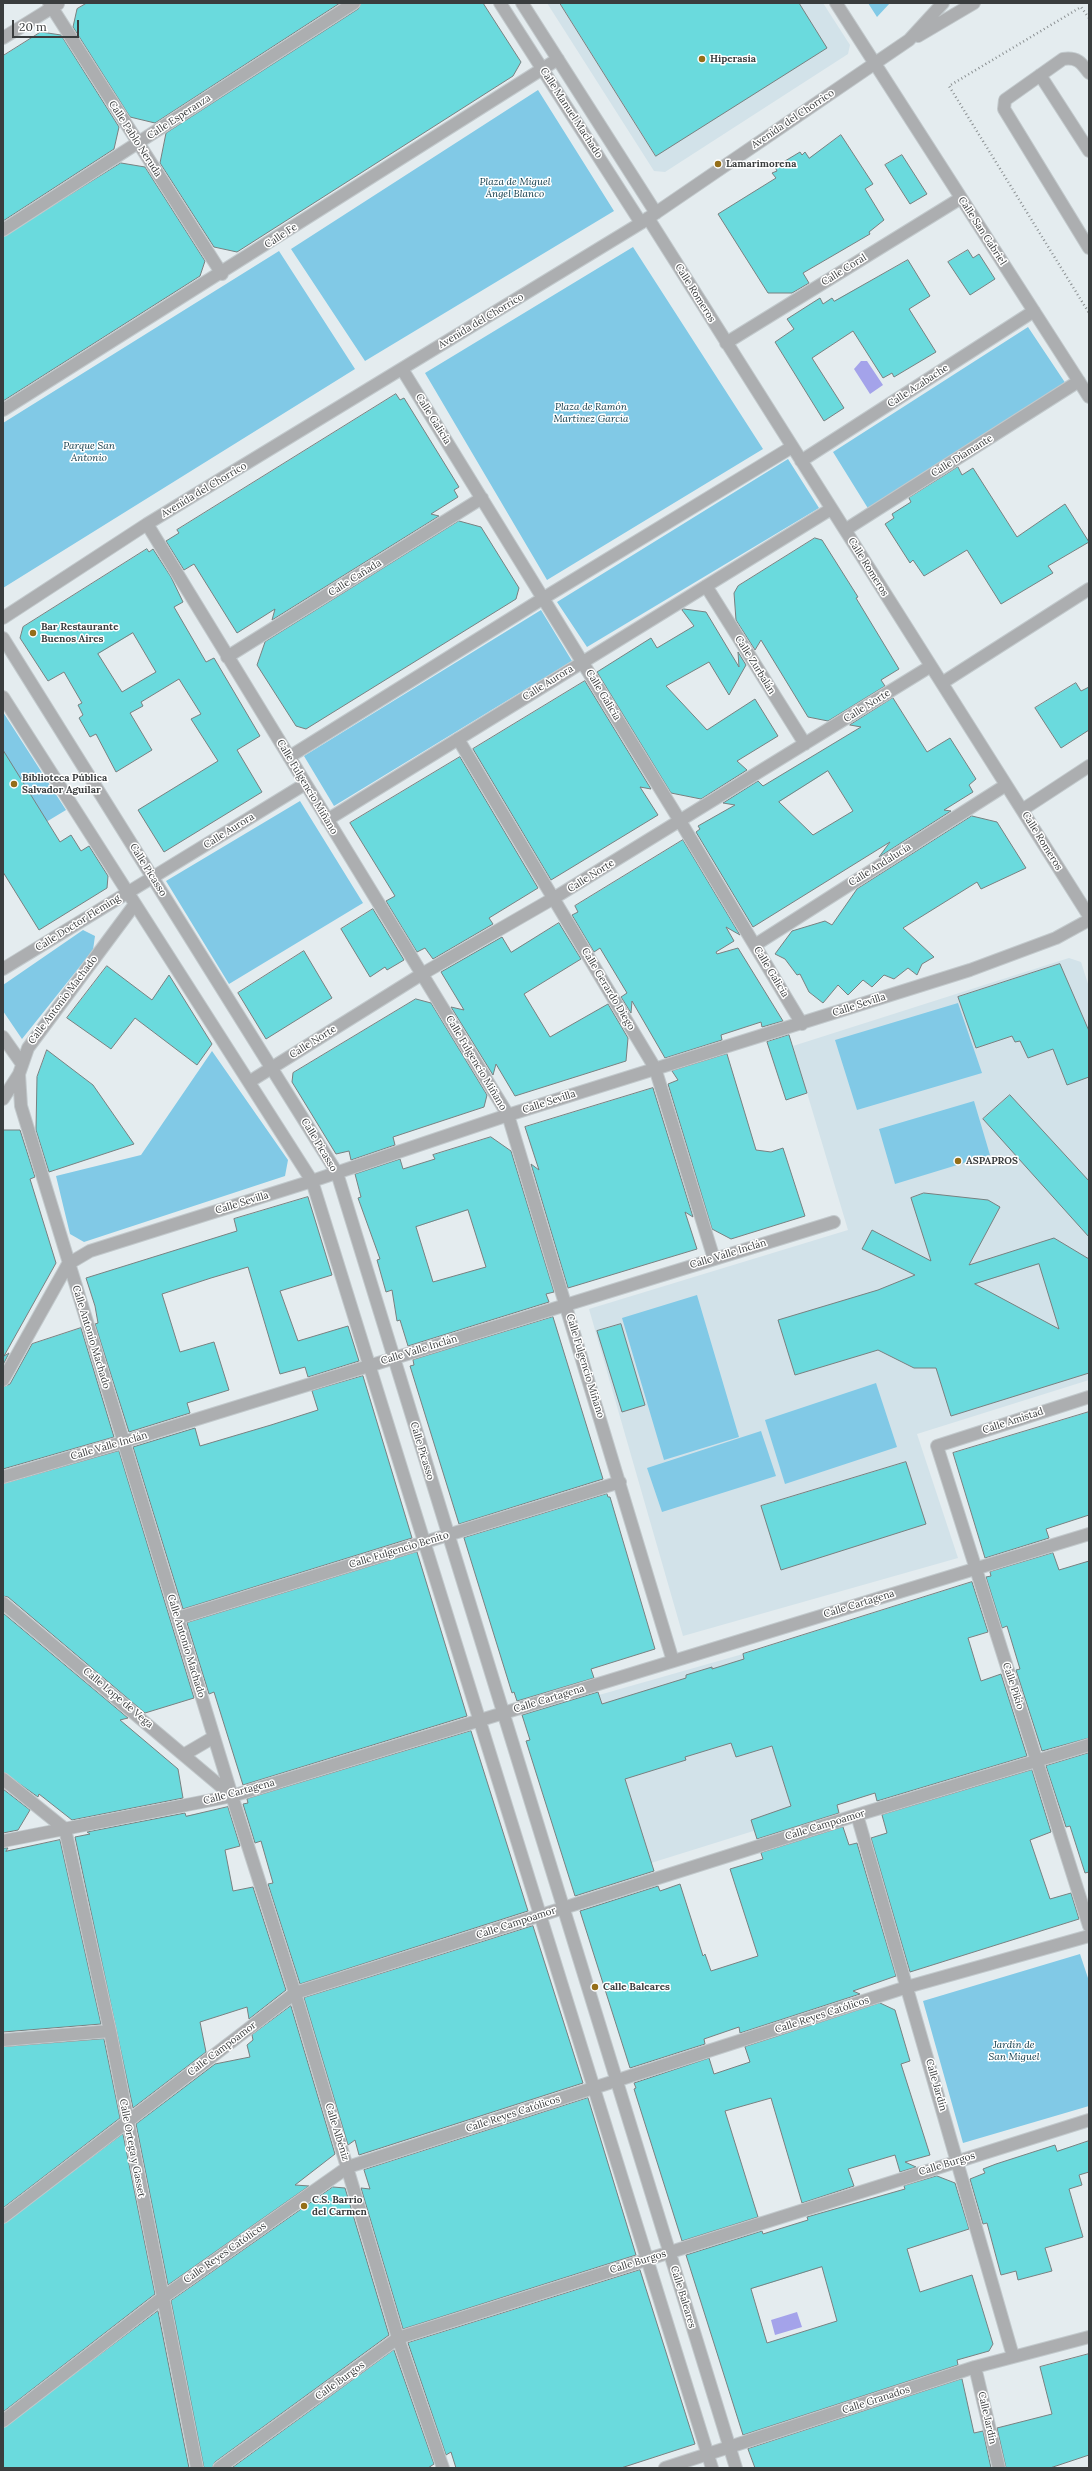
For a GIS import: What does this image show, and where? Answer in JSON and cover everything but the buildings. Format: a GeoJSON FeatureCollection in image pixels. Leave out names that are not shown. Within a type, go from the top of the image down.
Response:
{"type":"FeatureCollection","features":[{"type":"Feature","properties":{"kind":"street","name":"Calle Esperanza"},"geometry":{"type":"LineString","coordinates":[[3,230],[354,3]]}},
{"type":"Feature","properties":{"kind":"street","name":"Calle Manuel Machado"},"geometry":{"type":"LineString","coordinates":[[500,3],[543,69],[648,218]]}},
{"type":"Feature","properties":{"kind":"street","name":"Calle Manuel Machado"},"geometry":{"type":"LineString","coordinates":[[522,3],[558,59],[648,218]]}},
{"type":"Feature","properties":{"kind":"street","name":"Calle San Gabriel"},"geometry":{"type":"LineString","coordinates":[[836,3],[1089,398]]}},
{"type":"Feature","properties":{"kind":"street","name":"Avenida del Chorrico"},"geometry":{"type":"LineString","coordinates":[[3,618],[147,524],[648,218],[910,40],[943,3]]}},
{"type":"Feature","properties":{"kind":"street"},"geometry":{"type":"LineString","coordinates":[[910,40],[964,11],[974,3]]}},
{"type":"Feature","properties":{"kind":"street","name":"Calle Pablo Neruda"},"geometry":{"type":"LineString","coordinates":[[53,4],[137,144],[222,274]]}},
{"type":"Feature","properties":{"kind":"street"},"geometry":{"type":"LineString","coordinates":[[3,38],[53,4]]}},
{"type":"Feature","properties":{"kind":"street"},"geometry":{"type":"LineString","coordinates":[[1089,73],[1080,61],[1073,58],[1063,59],[1005,100],[1004,109],[1089,248]]}},
{"type":"Feature","properties":{"kind":"street","name":"Calle Fe"},"geometry":{"type":"LineString","coordinates":[[3,410],[222,274],[558,59]]}},
{"type":"Feature","properties":{"kind":"street"},"geometry":{"type":"LineString","coordinates":[[1040,75],[1089,151]]}},
{"type":"Feature","properties":{"kind":"street","name":"Calle Coral"},"geometry":{"type":"LineString","coordinates":[[726,343],[961,198]]}},
{"type":"Feature","properties":{"kind":"street","name":"Calle Romeros"},"geometry":{"type":"LineString","coordinates":[[648,218],[1089,916]]}},
{"type":"Feature","properties":{"kind":"street","name":"Calle Azabache"},"geometry":{"type":"LineString","coordinates":[[802,461],[1034,311]]}},
{"type":"Feature","properties":{"kind":"street","name":"Calle Galicia"},"geometry":{"type":"LineString","coordinates":[[402,369],[482,498],[542,599],[583,662],[802,1024]]}},
{"type":"Feature","properties":{"kind":"street","name":"Calle Diamante"},"geometry":{"type":"LineString","coordinates":[[845,530],[1079,382]]}},
{"type":"Feature","properties":{"kind":"street"},"geometry":{"type":"LineString","coordinates":[[289,757],[542,599],[792,447]]}},
{"type":"Feature","properties":{"kind":"street","name":"Calle Cañada"},"geometry":{"type":"LineString","coordinates":[[227,657],[482,498]]}},
{"type":"Feature","properties":{"kind":"street","name":"Calle Aurora"},"geometry":{"type":"LineString","coordinates":[[327,820],[831,509]]}},
{"type":"Feature","properties":{"kind":"street","name":"Calle Fulgencio Miñano"},"geometry":{"type":"LineString","coordinates":[[147,524],[508,1115],[673,1661]]}},
{"type":"Feature","properties":{"kind":"street","name":"Calle Zurbalán"},"geometry":{"type":"LineString","coordinates":[[706,586],[804,744]]}},
{"type":"Feature","properties":{"kind":"street"},"geometry":{"type":"LineString","coordinates":[[942,683],[1089,589]]}},
{"type":"Feature","properties":{"kind":"street","name":"Calle Picasso"},"geometry":{"type":"LineString","coordinates":[[3,638],[336,1173],[503,1713]]}},
{"type":"Feature","properties":{"kind":"street","name":"Calle Norte"},"geometry":{"type":"LineString","coordinates":[[248,1082],[422,974],[554,898],[931,666]]}},
{"type":"Feature","properties":{"kind":"street"},"geometry":{"type":"LineString","coordinates":[[3,697],[312,1181],[712,2468]]}},
{"type":"Feature","properties":{"kind":"street","name":"Calle Gerardo Diego"},"geometry":{"type":"LineString","coordinates":[[458,739],[655,1068],[714,1259]]}},
{"type":"Feature","properties":{"kind":"street"},"geometry":{"type":"LineString","coordinates":[[1022,810],[1089,766]]}},
{"type":"Feature","properties":{"kind":"street","name":"Calle Aurora"},"geometry":{"type":"LineString","coordinates":[[152,878],[305,784]]}},
{"type":"Feature","properties":{"kind":"street","name":"Calle Andalucía"},"geometry":{"type":"LineString","coordinates":[[755,945],[1006,785]]}},
{"type":"Feature","properties":{"kind":"street","name":"Calle Doctor Fleming"},"geometry":{"type":"LineString","coordinates":[[4,967],[152,878]]}},
{"type":"Feature","properties":{"kind":"street","name":"Calle Antonio Machado"},"geometry":{"type":"LineString","coordinates":[[135,904],[28,1048],[21,1069],[19,1089],[25,1120],[68,1264],[232,1796]]}},
{"type":"Feature","properties":{"kind":"street","name":"Calle Sevilla"},"geometry":{"type":"LineString","coordinates":[[68,1264],[90,1251],[312,1181],[508,1115],[655,1068],[802,1024],[970,970],[1056,938],[1089,920]]}},
{"type":"Feature","properties":{"kind":"street"},"geometry":{"type":"LineString","coordinates":[[3,1037],[21,1069],[3,1099]]}},
{"type":"Feature","properties":{"kind":"street","name":"Calle Valle Inclán"},"geometry":{"type":"LineString","coordinates":[[3,1476],[123,1442],[834,1222]]}},
{"type":"Feature","properties":{"kind":"street"},"geometry":{"type":"LineString","coordinates":[[3,1380],[68,1264]]}},
{"type":"Feature","properties":{"kind":"street","name":"Calle Amistad"},"geometry":{"type":"LineString","coordinates":[[937,1446],[1089,1397]]}},
{"type":"Feature","properties":{"kind":"street","name":"Calle Pikio"},"geometry":{"type":"LineString","coordinates":[[937,1446],[1089,1926]]}},
{"type":"Feature","properties":{"kind":"street","name":"Calle Fulgencio Benito"},"geometry":{"type":"LineString","coordinates":[[178,1618],[620,1482]]}},
{"type":"Feature","properties":{"kind":"street","name":"Calle Cartagena"},"geometry":{"type":"LineString","coordinates":[[3,1841],[232,1796],[1089,1534]]}},
{"type":"Feature","properties":{"kind":"street","name":"Calle Lope de Vega"},"geometry":{"type":"LineString","coordinates":[[3,1603],[185,1754],[232,1796]]}},
{"type":"Feature","properties":{"kind":"street","name":"Calle Baleares"},"geometry":{"type":"LineString","coordinates":[[503,1713],[736,2468]]}},
{"type":"Feature","properties":{"kind":"street"},"geometry":{"type":"LineString","coordinates":[[185,1754],[214,1737]]}},
{"type":"Feature","properties":{"kind":"street","name":"Calle Campoamor"},"geometry":{"type":"LineString","coordinates":[[3,2217],[126,2120],[295,1993],[857,1815],[1089,1745]]}},
{"type":"Feature","properties":{"kind":"street"},"geometry":{"type":"LineString","coordinates":[[3,1779],[65,1829]]}},
{"type":"Feature","properties":{"kind":"street","name":"Calle Albéniz"},"geometry":{"type":"LineString","coordinates":[[232,1796],[295,1993],[398,2338],[443,2468]]}},
{"type":"Feature","properties":{"kind":"street","name":"Calle Jardín"},"geometry":{"type":"LineString","coordinates":[[857,1815],[1013,2356]]}},
{"type":"Feature","properties":{"kind":"street","name":"Calle Ortega y Gasset"},"geometry":{"type":"LineString","coordinates":[[65,1829],[110,2031],[126,2120],[197,2468]]}},
{"type":"Feature","properties":{"kind":"street","name":"Calle Reyes Católicos"},"geometry":{"type":"LineString","coordinates":[[3,2421],[162,2298],[348,2167],[907,1987],[1089,1936]]}},
{"type":"Feature","properties":{"kind":"street"},"geometry":{"type":"LineString","coordinates":[[3,2040],[110,2031]]}},
{"type":"Feature","properties":{"kind":"street","name":"Calle Burgos"},"geometry":{"type":"LineString","coordinates":[[219,2468],[398,2338],[1089,2120]]}},
{"type":"Feature","properties":{"kind":"street","name":"Calle Granados"},"geometry":{"type":"LineString","coordinates":[[666,2468],[975,2367],[1089,2337]]}},
{"type":"Feature","properties":{"kind":"street","name":"Calle Jardín"},"geometry":{"type":"LineString","coordinates":[[975,2367],[999,2468]]}},
{"type":"Feature","properties":{"kind":"shaded area","name":"Hiperasia"},"geometry":{"type":"Polygon","coordinates":[[[547,3],[823,3],[850,45],[848,54],[665,172],[654,171],[547,3]]]}},
{"type":"Feature","properties":{"kind":"shaded area"},"geometry":{"type":"Polygon","coordinates":[[[861,361],[867,361],[883,385],[870,394],[854,369],[861,361]]]}},
{"type":"Feature","properties":{"kind":"shaded area"},"geometry":{"type":"Polygon","coordinates":[[[1069,958],[1081,962],[1089,987],[1089,1380],[917,1434],[958,1558],[683,1636],[589,1309],[848,1230],[793,1046],[1069,958]]]}},
{"type":"Feature","properties":{"kind":"shaded area"},"geometry":{"type":"Polygon","coordinates":[[[743,1654],[795,1818],[651,1863],[599,1695],[743,1654]]]}},
{"type":"Feature","properties":{"kind":"shaded area"},"geometry":{"type":"Polygon","coordinates":[[[797,2312],[802,2327],[775,2335],[771,2320],[797,2312]]]}},
{"type":"Feature","properties":{"kind":"green space"},"geometry":{"type":"Polygon","coordinates":[[[868,3],[890,3],[877,17],[868,3]]]}},
{"type":"Feature","properties":{"kind":"green space","name":"Plaza de Miguel Ángel Blanco"},"geometry":{"type":"Polygon","coordinates":[[[538,90],[614,211],[365,361],[291,249],[538,90]]]}},
{"type":"Feature","properties":{"kind":"green space","name":"Plaza de Ramón Martinez García"},"geometry":{"type":"Polygon","coordinates":[[[633,247],[763,449],[547,580],[425,373],[633,247]]]}},
{"type":"Feature","properties":{"kind":"green space","name":"Parque San Antonio"},"geometry":{"type":"Polygon","coordinates":[[[279,251],[355,369],[3,588],[3,423],[279,251]]]}},
{"type":"Feature","properties":{"kind":"green space"},"geometry":{"type":"Polygon","coordinates":[[[1028,327],[1066,384],[869,510],[833,452],[1028,327]]]}},
{"type":"Feature","properties":{"kind":"green space"},"geometry":{"type":"Polygon","coordinates":[[[788,459],[819,508],[587,647],[557,602],[788,459]]]}},
{"type":"Feature","properties":{"kind":"green space"},"geometry":{"type":"Polygon","coordinates":[[[541,610],[572,661],[334,806],[304,756],[541,610]]]}},
{"type":"Feature","properties":{"kind":"green space"},"geometry":{"type":"Polygon","coordinates":[[[3,712],[66,810],[3,848],[3,712]]]}},
{"type":"Feature","properties":{"kind":"green space"},"geometry":{"type":"Polygon","coordinates":[[[300,801],[363,903],[229,984],[166,881],[300,801]]]}},
{"type":"Feature","properties":{"kind":"green space"},"geometry":{"type":"Polygon","coordinates":[[[83,930],[95,936],[93,950],[22,1039],[3,1011],[3,985],[83,930]]]}},
{"type":"Feature","properties":{"kind":"green space"},"geometry":{"type":"Polygon","coordinates":[[[958,1003],[982,1073],[857,1110],[835,1040],[958,1003]]]}},
{"type":"Feature","properties":{"kind":"green space"},"geometry":{"type":"Polygon","coordinates":[[[212,1051],[288,1160],[285,1176],[84,1242],[70,1234],[56,1176],[141,1155],[212,1051]]]}},
{"type":"Feature","properties":{"kind":"green space"},"geometry":{"type":"Polygon","coordinates":[[[974,1101],[990,1155],[895,1184],[879,1129],[974,1101]]]}},
{"type":"Feature","properties":{"kind":"green space"},"geometry":{"type":"Polygon","coordinates":[[[697,1295],[739,1437],[664,1460],[622,1318],[697,1295]]]}},
{"type":"Feature","properties":{"kind":"green space"},"geometry":{"type":"Polygon","coordinates":[[[876,1383],[897,1447],[785,1484],[765,1420],[876,1383]]]}},
{"type":"Feature","properties":{"kind":"green space"},"geometry":{"type":"Polygon","coordinates":[[[761,1431],[776,1476],[662,1512],[647,1468],[761,1431]]]}},
{"type":"Feature","properties":{"kind":"green space","name":"Jardín de San Miguel"},"geometry":{"type":"Polygon","coordinates":[[[1080,1954],[1089,1981],[1089,2106],[963,2143],[923,2001],[1080,1954]]]}},
{"type":"Feature","properties":{"kind":"place","name":"Hiperasia"},"geometry":{"type":"Point","coordinates":[702,59]}},
{"type":"Feature","properties":{"kind":"place","name":"Lamarimorena"},"geometry":{"type":"Point","coordinates":[718,164]}},
{"type":"Feature","properties":{"kind":"place","name":"Bar Restaurante Buenos Aires"},"geometry":{"type":"Point","coordinates":[33,633]}},
{"type":"Feature","properties":{"kind":"place","name":"Biblioteca Pública Salvador Aguilar"},"geometry":{"type":"Point","coordinates":[14,784]}},
{"type":"Feature","properties":{"kind":"place","name":"ASPAPROS"},"geometry":{"type":"Point","coordinates":[958,1161]}},
{"type":"Feature","properties":{"kind":"place","name":"Calle Baleares"},"geometry":{"type":"Point","coordinates":[595,1987]}},
{"type":"Feature","properties":{"kind":"place","name":"C.S. Barrio del Carmen"},"geometry":{"type":"Point","coordinates":[304,2206]}}]}
